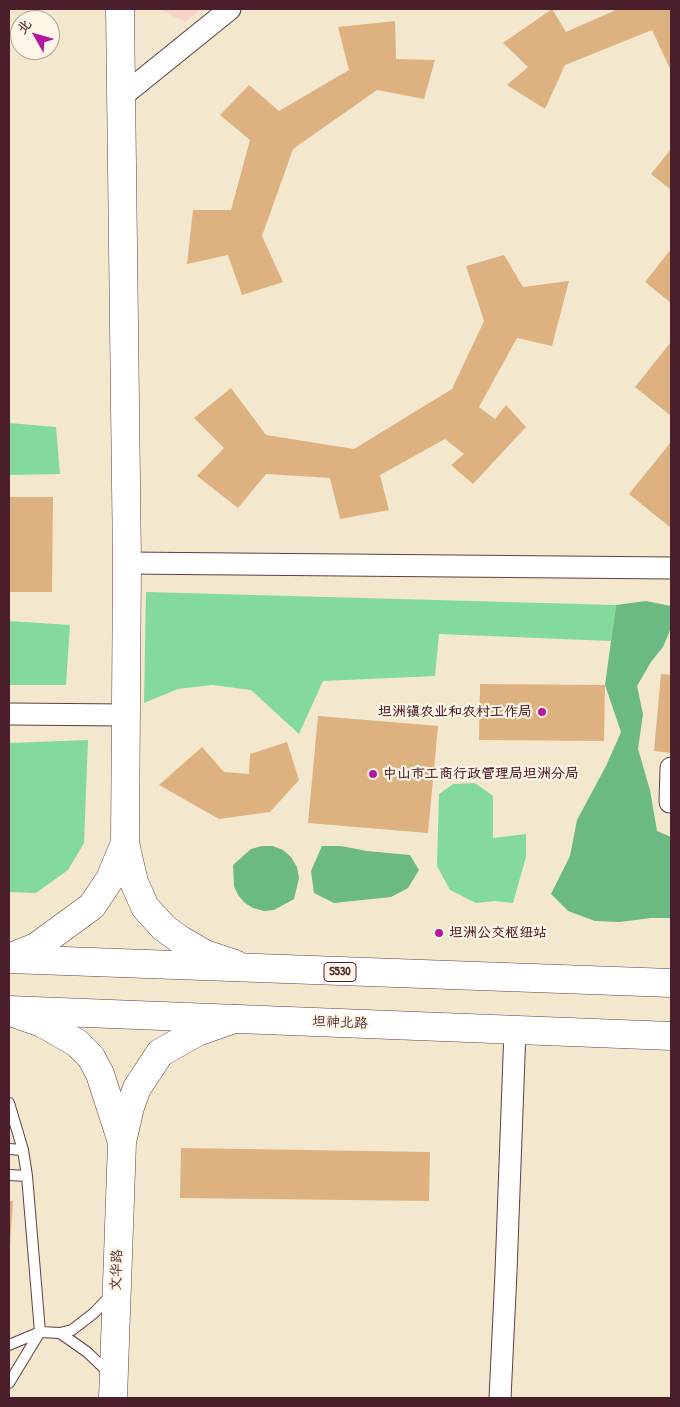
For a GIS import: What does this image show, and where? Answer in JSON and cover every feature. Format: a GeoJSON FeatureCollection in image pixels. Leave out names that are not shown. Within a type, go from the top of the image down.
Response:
{"type":"FeatureCollection","features":[{"type":"Feature","properties":{"kind":"main road"},"geometry":{"type":"LineString","coordinates":[[120,9],[127,563],[125,843],[134,882],[145,907],[164,928],[205,954],[248,969]]}},
{"type":"Feature","properties":{"kind":"main road"},"geometry":{"type":"LineString","coordinates":[[9,958],[36,947],[92,906],[110,879],[125,843]]}},
{"type":"Feature","properties":{"kind":"main road","name":"S530"},"geometry":{"type":"LineString","coordinates":[[9,958],[248,969],[671,983]]}},
{"type":"Feature","properties":{"kind":"main road"},"geometry":{"type":"LineString","coordinates":[[9,1010],[42,1022],[78,1043],[91,1057],[100,1074],[122,1142]]}},
{"type":"Feature","properties":{"kind":"main road","name":"坦神北路"},"geometry":{"type":"LineString","coordinates":[[9,1010],[671,1036]]}},
{"type":"Feature","properties":{"kind":"main road"},"geometry":{"type":"LineString","coordinates":[[122,1142],[130,1107],[137,1088],[160,1053],[197,1032],[234,1019]]}},
{"type":"Feature","properties":{"kind":"main road","name":"文华路"},"geometry":{"type":"LineString","coordinates":[[113,1388],[122,1142]]}},
{"type":"Feature","properties":{"kind":"street"},"geometry":{"type":"LineString","coordinates":[[121,97],[230,9]]}},
{"type":"Feature","properties":{"kind":"street"},"geometry":{"type":"LineString","coordinates":[[127,563],[671,568]]}},
{"type":"Feature","properties":{"kind":"street"},"geometry":{"type":"LineString","coordinates":[[9,714],[126,715]]}},
{"type":"Feature","properties":{"kind":"street"},"geometry":{"type":"LineString","coordinates":[[671,768],[671,802]]}},
{"type":"Feature","properties":{"kind":"street"},"geometry":{"type":"LineString","coordinates":[[500,1398],[515,1030]]}},
{"type":"Feature","properties":{"kind":"lane"},"geometry":{"type":"LineString","coordinates":[[9,1104],[13,1126],[23,1150],[28,1176],[40,1332],[9,1383]]}},
{"type":"Feature","properties":{"kind":"lane"},"geometry":{"type":"LineString","coordinates":[[9,1149],[23,1150]]}},
{"type":"Feature","properties":{"kind":"lane"},"geometry":{"type":"LineString","coordinates":[[9,1175],[28,1176]]}},
{"type":"Feature","properties":{"kind":"lane"},"geometry":{"type":"LineString","coordinates":[[9,1345],[40,1332],[60,1333],[72,1330],[104,1304],[116,1288]]}},
{"type":"Feature","properties":{"kind":"lane"},"geometry":{"type":"LineString","coordinates":[[60,1333],[87,1352],[113,1388]]}},
{"type":"Feature","properties":{"kind":"shaded area"},"geometry":{"type":"Polygon","coordinates":[[[159,9],[201,9],[185,22],[159,9]]]}},
{"type":"Feature","properties":{"kind":"green space"},"geometry":{"type":"Polygon","coordinates":[[[9,423],[56,427],[60,474],[9,475],[9,423]]]}},
{"type":"Feature","properties":{"kind":"green space"},"geometry":{"type":"Polygon","coordinates":[[[146,592],[616,605],[611,641],[439,634],[435,676],[323,681],[299,734],[251,690],[212,685],[178,689],[144,703],[146,592]]]}},
{"type":"Feature","properties":{"kind":"green space"},"geometry":{"type":"Polygon","coordinates":[[[646,601],[671,606],[671,628],[663,647],[651,662],[637,686],[643,714],[638,749],[650,790],[657,831],[671,837],[671,918],[651,918],[620,922],[595,921],[568,911],[551,894],[570,856],[577,820],[606,766],[621,732],[605,685],[616,605],[646,601]]]}},
{"type":"Feature","properties":{"kind":"green space"},"geometry":{"type":"Polygon","coordinates":[[[9,621],[70,625],[66,685],[9,685],[9,621]]]}},
{"type":"Feature","properties":{"kind":"green space"},"geometry":{"type":"Polygon","coordinates":[[[88,740],[84,843],[68,870],[36,893],[9,892],[9,743],[88,740]]]}},
{"type":"Feature","properties":{"kind":"green space"},"geometry":{"type":"Polygon","coordinates":[[[475,783],[493,796],[493,838],[526,834],[526,857],[513,903],[495,901],[476,903],[450,890],[437,866],[439,794],[453,784],[475,783]]]}},
{"type":"Feature","properties":{"kind":"green space"},"geometry":{"type":"Polygon","coordinates":[[[273,846],[283,850],[291,857],[297,867],[299,878],[294,899],[274,910],[264,911],[253,908],[238,895],[234,886],[233,865],[251,849],[273,846]]]}},
{"type":"Feature","properties":{"kind":"green space"},"geometry":{"type":"Polygon","coordinates":[[[322,846],[341,846],[367,851],[410,855],[419,870],[408,888],[391,897],[334,903],[314,893],[311,871],[322,846]]]}},
{"type":"Feature","properties":{"kind":"building"},"geometry":{"type":"Polygon","coordinates":[[[552,9],[566,32],[618,9],[671,9],[671,71],[652,30],[565,65],[545,109],[507,85],[528,67],[503,43],[552,9]]]}},
{"type":"Feature","properties":{"kind":"building"},"geometry":{"type":"Polygon","coordinates":[[[395,21],[396,59],[435,60],[424,99],[377,90],[293,149],[262,236],[283,282],[242,295],[228,255],[187,264],[193,210],[231,210],[250,140],[220,115],[249,85],[279,111],[349,70],[338,27],[395,21]]]}},
{"type":"Feature","properties":{"kind":"building"},"geometry":{"type":"Polygon","coordinates":[[[671,149],[671,190],[651,174],[671,149]]]}},
{"type":"Feature","properties":{"kind":"building"},"geometry":{"type":"Polygon","coordinates":[[[671,249],[671,303],[645,282],[671,249]]]}},
{"type":"Feature","properties":{"kind":"building"},"geometry":{"type":"Polygon","coordinates":[[[504,255],[523,287],[569,281],[552,346],[517,338],[479,407],[495,419],[506,405],[526,427],[473,484],[451,465],[464,454],[445,439],[380,475],[389,510],[340,519],[330,478],[266,474],[238,508],[197,476],[224,448],[194,418],[231,388],[266,435],[354,449],[452,389],[484,321],[466,266],[504,255]]]}},
{"type":"Feature","properties":{"kind":"building"},"geometry":{"type":"Polygon","coordinates":[[[671,342],[671,416],[635,387],[671,342]]]}},
{"type":"Feature","properties":{"kind":"building"},"geometry":{"type":"Polygon","coordinates":[[[671,442],[671,528],[629,494],[671,442]]]}},
{"type":"Feature","properties":{"kind":"building"},"geometry":{"type":"Polygon","coordinates":[[[9,497],[53,497],[52,592],[9,592],[9,497]]]}},
{"type":"Feature","properties":{"kind":"building"},"geometry":{"type":"Polygon","coordinates":[[[661,674],[671,675],[671,753],[654,751],[661,674]]]}},
{"type":"Feature","properties":{"kind":"building","name":"坦洲镇农业和农村工作局"},"geometry":{"type":"Polygon","coordinates":[[[480,684],[605,685],[604,741],[479,740],[480,684]]]}},
{"type":"Feature","properties":{"kind":"building","name":"中山市工商行政管理局坦洲分局"},"geometry":{"type":"Polygon","coordinates":[[[318,716],[438,726],[428,833],[308,823],[318,716]]]}},
{"type":"Feature","properties":{"kind":"building"},"geometry":{"type":"Polygon","coordinates":[[[287,742],[299,780],[270,812],[219,819],[159,785],[202,747],[224,772],[249,774],[250,754],[287,742]]]}},
{"type":"Feature","properties":{"kind":"building"},"geometry":{"type":"Polygon","coordinates":[[[181,1148],[430,1152],[429,1201],[180,1198],[181,1148]]]}},
{"type":"Feature","properties":{"kind":"building"},"geometry":{"type":"Polygon","coordinates":[[[9,1201],[13,1201],[10,1245],[9,1245],[9,1201]]]}},
{"type":"Feature","properties":{"kind":"place","name":"坦洲镇农业和农村工作局"},"geometry":{"type":"Point","coordinates":[542,712]}},
{"type":"Feature","properties":{"kind":"place","name":"中山市工商行政管理局坦洲分局"},"geometry":{"type":"Point","coordinates":[373,774]}},
{"type":"Feature","properties":{"kind":"place","name":"坦洲公交枢纽站"},"geometry":{"type":"Point","coordinates":[439,933]}}]}
